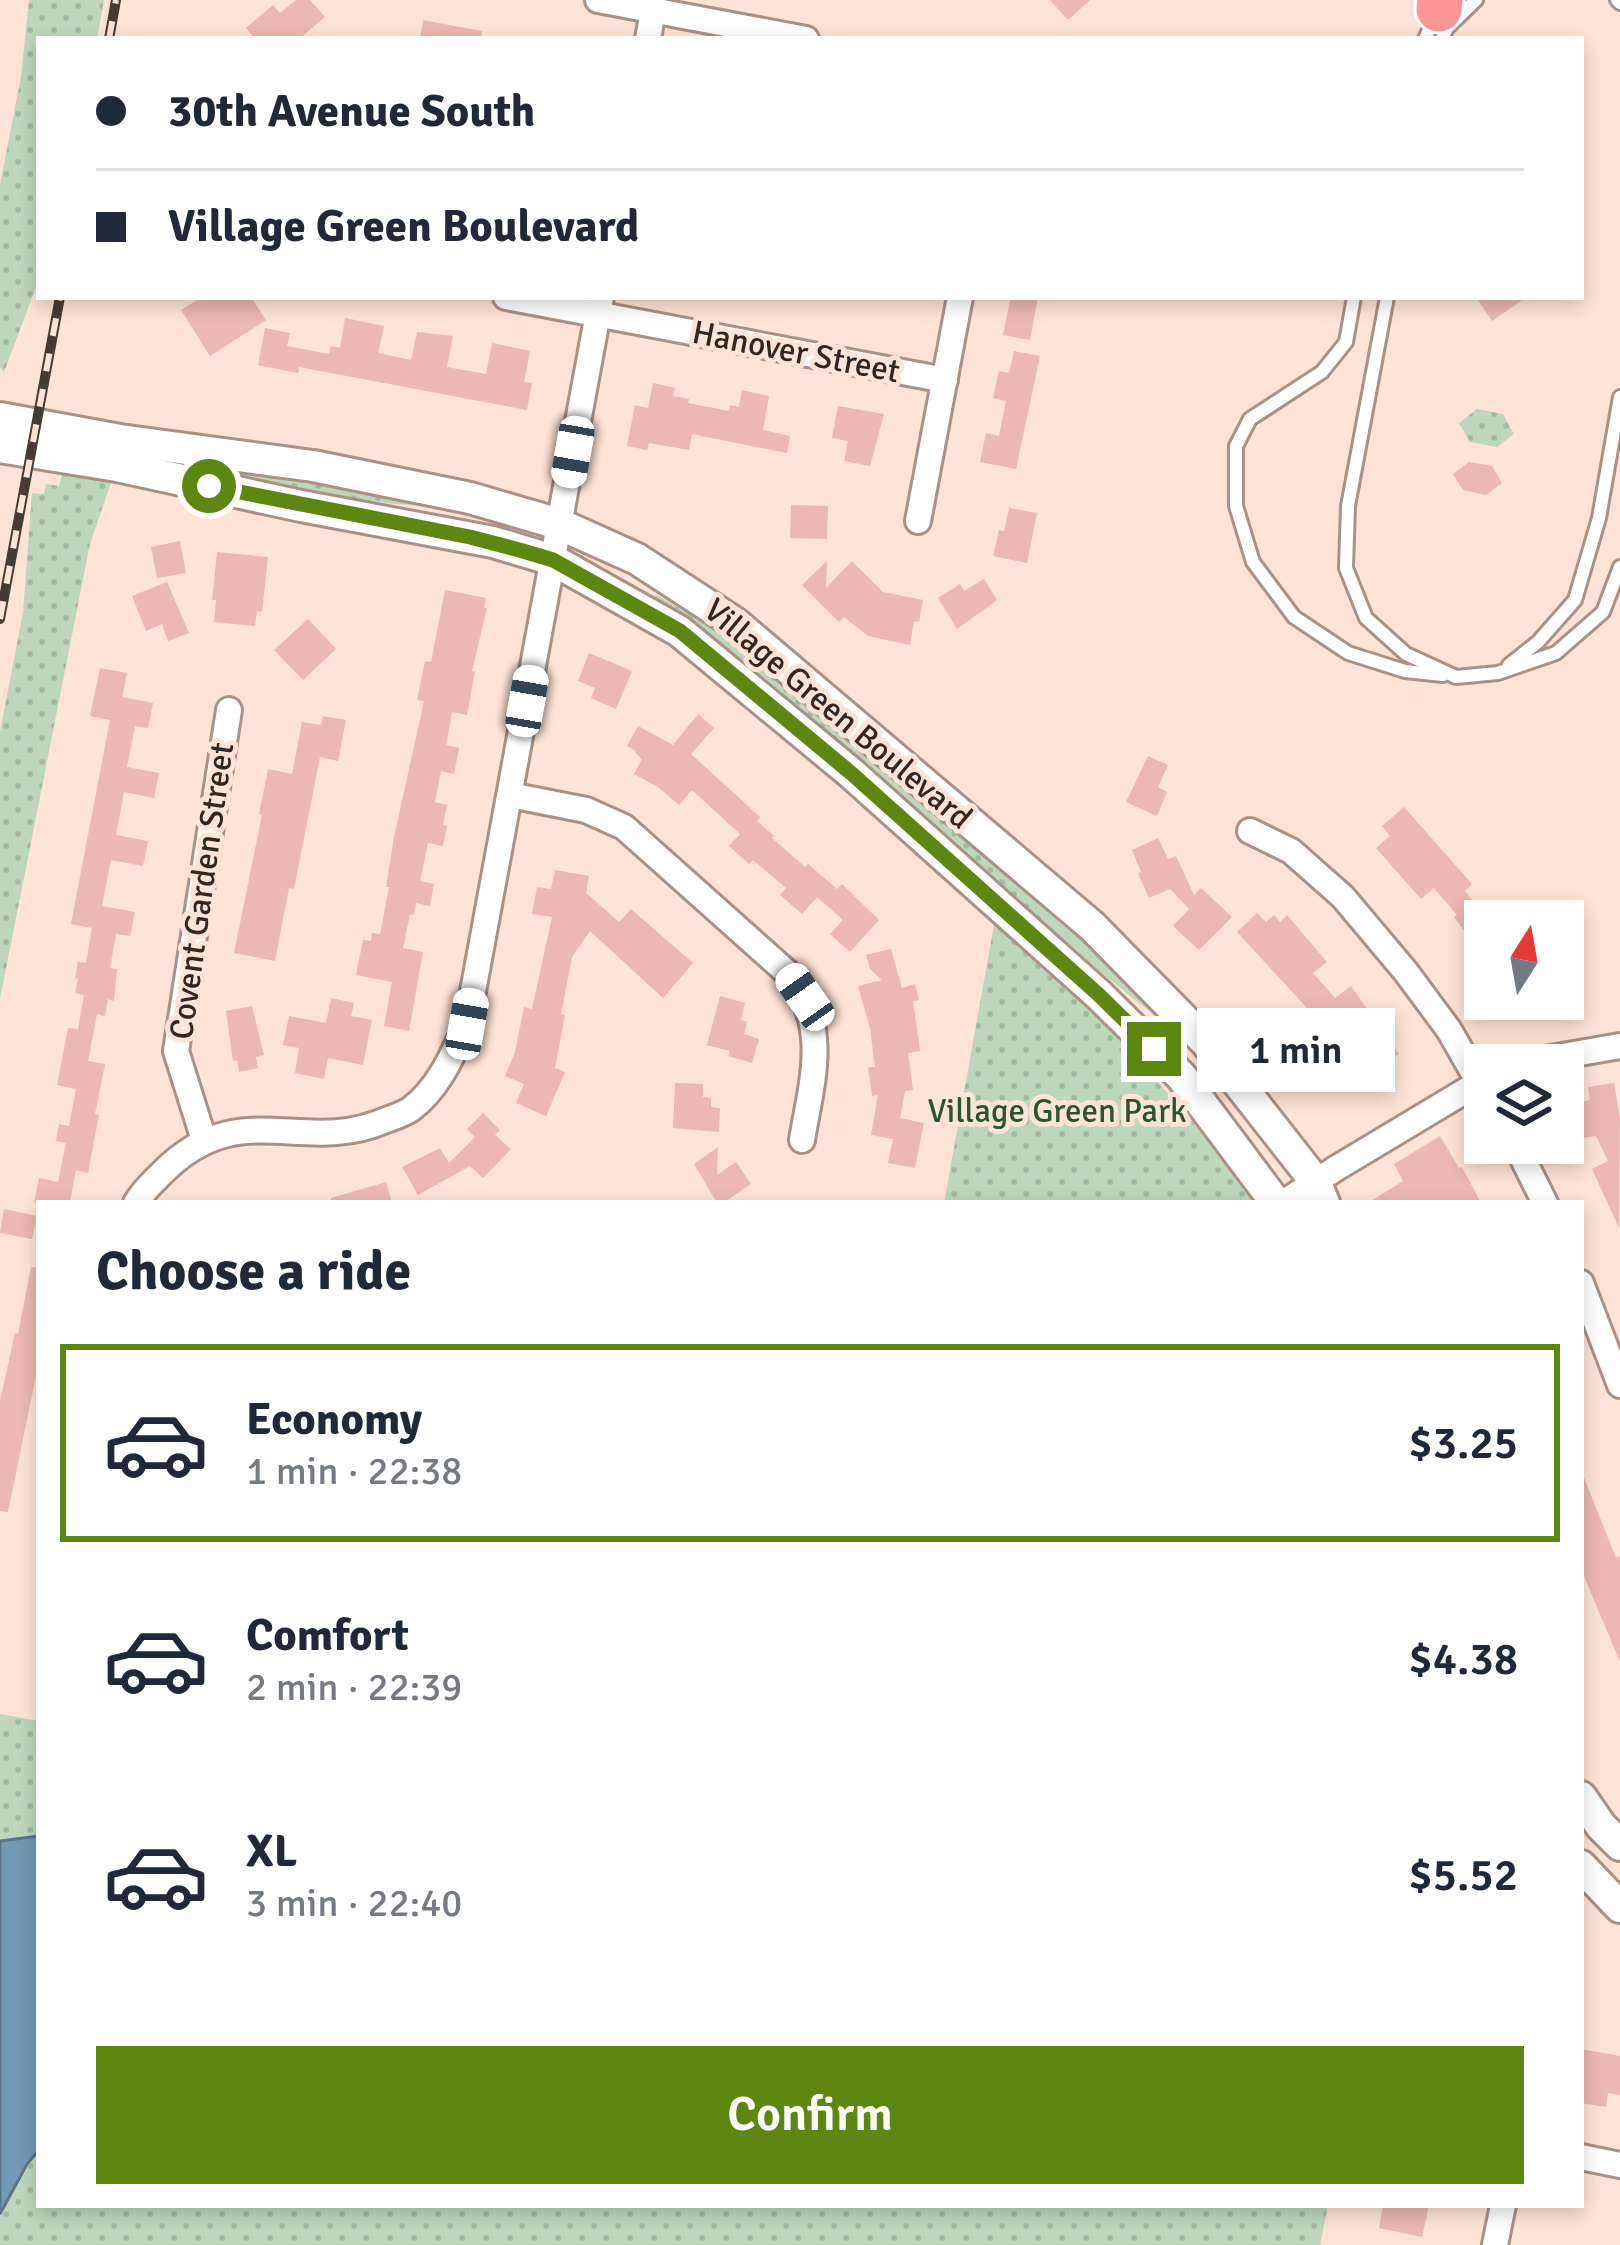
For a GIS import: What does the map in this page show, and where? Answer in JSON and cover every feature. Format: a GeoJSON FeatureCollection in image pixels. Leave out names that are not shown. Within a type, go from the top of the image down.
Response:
{"type":"FeatureCollection","features":[{"type":"Feature","properties":{"kind":"street"},"geometry":{"type":"LineString","coordinates":[[598,0],[790,36]]}},
{"type":"Feature","properties":{"kind":"street"},"geometry":{"type":"LineString","coordinates":[[649,36],[653,10]]}},
{"type":"Feature","properties":{"kind":"street","name":"Hanover Street"},"geometry":{"type":"LineString","coordinates":[[537,300],[599,306],[945,380]]}},
{"type":"Feature","properties":{"kind":"street"},"geometry":{"type":"LineString","coordinates":[[918,521],[959,300]]}},
{"type":"Feature","properties":{"kind":"street"},"geometry":{"type":"LineString","coordinates":[[139,1200],[173,1161],[204,1141],[263,1128],[308,1133],[363,1130],[410,1110],[445,1071],[467,1024],[599,306]]}},
{"type":"Feature","properties":{"kind":"street"},"geometry":{"type":"LineString","coordinates":[[0,400],[35,424]]}},
{"type":"Feature","properties":{"kind":"street","name":"Village Green Boulevard"},"geometry":{"type":"LineString","coordinates":[[0,418],[120,440],[314,466],[470,498],[560,524],[637,559],[735,623],[1091,926],[1206,1042],[1320,1192]]}},
{"type":"Feature","properties":{"kind":"street"},"geometry":{"type":"LineString","coordinates":[[0,447],[493,542],[553,560],[680,631],[851,773],[1099,995],[1181,1076],[1278,1200]]}},
{"type":"Feature","properties":{"kind":"street","name":"Covent Garden Street"},"geometry":{"type":"LineString","coordinates":[[204,1141],[176,1052],[229,710]]}},
{"type":"Feature","properties":{"kind":"street"},"geometry":{"type":"LineString","coordinates":[[510,794],[586,810],[624,827],[791,976],[805,997],[814,1027],[815,1063],[802,1140]]}},
{"type":"Feature","properties":{"kind":"street"},"geometry":{"type":"LineString","coordinates":[[1250,831],[1292,851],[1342,897],[1435,1011],[1464,1055]]}},
{"type":"Feature","properties":{"kind":"street"},"geometry":{"type":"LineString","coordinates":[[1584,1052],[1620,1046]]}},
{"type":"Feature","properties":{"kind":"street"},"geometry":{"type":"LineString","coordinates":[[1291,1200],[1320,1192],[1464,1097]]}},
{"type":"Feature","properties":{"kind":"street"},"geometry":{"type":"LineString","coordinates":[[1526,1164],[1544,1200]]}},
{"type":"Feature","properties":{"kind":"street"},"geometry":{"type":"LineString","coordinates":[[1584,1291],[1620,1384]]}},
{"type":"Feature","properties":{"kind":"street"},"geometry":{"type":"LineString","coordinates":[[1584,1801],[1620,1845]]}},
{"type":"Feature","properties":{"kind":"street"},"geometry":{"type":"LineString","coordinates":[[1584,1869],[1620,1906]]}},
{"type":"Feature","properties":{"kind":"street"},"geometry":{"type":"LineString","coordinates":[[1584,2158],[1620,2165]]}},
{"type":"Feature","properties":{"kind":"street"},"geometry":{"type":"LineString","coordinates":[[1495,2245],[1502,2208]]}},
{"type":"Feature","properties":{"kind":"lane"},"geometry":{"type":"LineString","coordinates":[[1353,300],[1346,342],[1322,372],[1250,419],[1236,446],[1236,506],[1253,562],[1294,617],[1348,653],[1405,670],[1456,677],[1498,673],[1556,653],[1603,612],[1620,567]]}},
{"type":"Feature","properties":{"kind":"lane"},"geometry":{"type":"LineString","coordinates":[[1386,300],[1348,506],[1346,568],[1366,618],[1406,654],[1456,677]]}},
{"type":"Feature","properties":{"kind":"lane"},"geometry":{"type":"LineString","coordinates":[[1498,673],[1538,642],[1575,600],[1599,518],[1620,397]]}},
{"type":"Feature","properties":{"kind":"green space"},"geometry":{"type":"Polygon","coordinates":[[[29,0],[104,0],[98,36],[36,36],[36,287],[4,372],[0,367],[0,184],[21,77],[29,0]]]}},
{"type":"Feature","properties":{"kind":"green space"},"geometry":{"type":"Polygon","coordinates":[[[1477,409],[1503,414],[1514,434],[1497,447],[1470,442],[1459,423],[1477,409]]]}},
{"type":"Feature","properties":{"kind":"green space"},"geometry":{"type":"Polygon","coordinates":[[[173,461],[277,472],[453,509],[340,499],[172,467],[173,461]]]}},
{"type":"Feature","properties":{"kind":"green space"},"geometry":{"type":"Polygon","coordinates":[[[64,467],[113,477],[90,544],[0,999],[0,732],[23,612],[32,493],[44,494],[46,484],[59,486],[64,467]]]}},
{"type":"Feature","properties":{"kind":"green space"},"geometry":{"type":"Polygon","coordinates":[[[657,595],[750,650],[1135,983],[1182,1038],[728,651],[657,595]]]}},
{"type":"Feature","properties":{"kind":"green space","name":"Village Green Park"},"geometry":{"type":"Polygon","coordinates":[[[996,914],[1164,1089],[1253,1200],[945,1200],[996,914]]]}},
{"type":"Feature","properties":{"kind":"green space"},"geometry":{"type":"Polygon","coordinates":[[[0,1714],[36,1720],[36,2208],[1327,2208],[1320,2245],[0,2245],[0,1714]]]}},
{"type":"Feature","properties":{"kind":"water"},"geometry":{"type":"Polygon","coordinates":[[[36,1836],[36,2154],[0,2214],[0,1841],[36,1836]]]}},
{"type":"Feature","properties":{"kind":"building"},"geometry":{"type":"Polygon","coordinates":[[[296,0],[310,0],[325,17],[303,36],[253,36],[246,28],[273,5],[280,13],[296,0]]]}},
{"type":"Feature","properties":{"kind":"building"},"geometry":{"type":"Polygon","coordinates":[[[1050,0],[1090,0],[1068,20],[1050,0]]]}},
{"type":"Feature","properties":{"kind":"building"},"geometry":{"type":"Polygon","coordinates":[[[423,20],[482,31],[481,36],[420,36],[423,20]]]}},
{"type":"Feature","properties":{"kind":"building"},"geometry":{"type":"Polygon","coordinates":[[[197,300],[253,300],[266,320],[210,356],[181,310],[197,300]]]}},
{"type":"Feature","properties":{"kind":"building"},"geometry":{"type":"Polygon","coordinates":[[[1010,300],[1037,300],[1030,340],[1003,335],[1010,300]]]}},
{"type":"Feature","properties":{"kind":"building"},"geometry":{"type":"Polygon","coordinates":[[[1478,300],[1523,300],[1492,321],[1478,300]]]}},
{"type":"Feature","properties":{"kind":"building"},"geometry":{"type":"Polygon","coordinates":[[[345,318],[384,326],[378,353],[411,360],[417,332],[453,336],[447,367],[486,374],[492,343],[530,351],[524,382],[532,383],[527,410],[299,367],[298,373],[258,365],[265,328],[290,333],[287,346],[329,354],[331,346],[340,348],[345,318]]]}},
{"type":"Feature","properties":{"kind":"building"},"geometry":{"type":"Polygon","coordinates":[[[1014,351],[1040,356],[1016,469],[980,462],[986,433],[999,436],[1006,401],[993,398],[999,371],[1009,373],[1014,351]]]}},
{"type":"Feature","properties":{"kind":"building"},"geometry":{"type":"Polygon","coordinates":[[[653,383],[675,388],[673,396],[689,399],[688,403],[729,411],[730,405],[739,407],[742,390],[769,396],[763,430],[790,436],[787,453],[692,434],[689,450],[649,443],[647,450],[627,446],[635,405],[648,408],[653,383]]]}},
{"type":"Feature","properties":{"kind":"building"},"geometry":{"type":"Polygon","coordinates":[[[838,406],[884,414],[870,466],[844,461],[848,441],[832,438],[838,406]]]}},
{"type":"Feature","properties":{"kind":"building"},"geometry":{"type":"Polygon","coordinates":[[[1469,462],[1492,466],[1502,483],[1486,495],[1463,490],[1453,474],[1469,462]]]}},
{"type":"Feature","properties":{"kind":"building"},"geometry":{"type":"Polygon","coordinates":[[[791,505],[828,506],[827,539],[790,538],[791,505]]]}},
{"type":"Feature","properties":{"kind":"building"},"geometry":{"type":"Polygon","coordinates":[[[1009,508],[1037,513],[1027,563],[993,556],[1009,508]]]}},
{"type":"Feature","properties":{"kind":"building"},"geometry":{"type":"Polygon","coordinates":[[[180,541],[186,573],[157,578],[151,547],[180,541]]]}},
{"type":"Feature","properties":{"kind":"building"},"geometry":{"type":"Polygon","coordinates":[[[217,552],[268,557],[262,612],[257,611],[255,626],[214,622],[217,552]]]}},
{"type":"Feature","properties":{"kind":"building"},"geometry":{"type":"Polygon","coordinates":[[[827,561],[826,588],[852,561],[883,592],[923,600],[910,645],[868,636],[844,617],[839,622],[802,585],[827,561]]]}},
{"type":"Feature","properties":{"kind":"building"},"geometry":{"type":"Polygon","coordinates":[[[984,579],[997,600],[957,629],[938,598],[960,584],[964,591],[984,579]]]}},
{"type":"Feature","properties":{"kind":"building"},"geometry":{"type":"Polygon","coordinates":[[[167,582],[189,633],[168,641],[162,624],[146,631],[132,596],[167,582]]]}},
{"type":"Feature","properties":{"kind":"building"},"geometry":{"type":"Polygon","coordinates":[[[445,590],[486,598],[487,608],[467,715],[452,712],[446,745],[459,748],[454,774],[441,771],[435,802],[447,805],[443,825],[447,826],[443,846],[428,843],[420,881],[434,884],[430,906],[416,903],[403,948],[423,952],[409,1031],[384,1026],[392,982],[356,975],[363,940],[371,941],[372,933],[380,934],[394,837],[424,701],[417,700],[425,661],[431,662],[445,590]]]}},
{"type":"Feature","properties":{"kind":"building"},"geometry":{"type":"Polygon","coordinates":[[[308,619],[336,649],[303,680],[274,650],[308,619]]]}},
{"type":"Feature","properties":{"kind":"building"},"geometry":{"type":"Polygon","coordinates":[[[589,653],[632,671],[616,709],[591,698],[595,688],[578,681],[589,653]]]}},
{"type":"Feature","properties":{"kind":"building"},"geometry":{"type":"Polygon","coordinates":[[[100,668],[127,673],[122,697],[153,703],[148,728],[135,726],[127,767],[159,773],[154,798],[124,792],[116,835],[148,841],[143,866],[111,860],[102,906],[135,912],[130,936],[116,934],[110,968],[117,969],[114,1001],[108,999],[105,1016],[97,1014],[88,1061],[105,1064],[88,1173],[76,1170],[71,1200],[34,1203],[39,1178],[58,1182],[66,1143],[56,1141],[59,1124],[69,1126],[76,1089],[57,1085],[68,1028],[78,1029],[84,995],[75,993],[75,978],[78,962],[86,963],[92,928],[71,924],[110,720],[90,716],[100,668]]]}},
{"type":"Feature","properties":{"kind":"building"},"geometry":{"type":"Polygon","coordinates":[[[698,714],[714,728],[691,754],[760,817],[757,821],[772,838],[837,889],[842,884],[879,920],[850,952],[830,934],[843,920],[817,897],[802,914],[780,895],[786,888],[729,846],[740,834],[692,790],[679,805],[634,774],[642,759],[627,746],[638,726],[673,745],[698,714]]]}},
{"type":"Feature","properties":{"kind":"building"},"geometry":{"type":"Polygon","coordinates":[[[323,716],[346,720],[338,761],[320,757],[275,961],[234,953],[268,769],[292,774],[302,722],[321,725],[323,716]]]}},
{"type":"Feature","properties":{"kind":"building"},"geometry":{"type":"Polygon","coordinates":[[[1148,756],[1168,765],[1158,787],[1167,792],[1157,816],[1126,802],[1148,756]]]}},
{"type":"Feature","properties":{"kind":"building"},"geometry":{"type":"Polygon","coordinates":[[[1404,807],[1472,884],[1465,891],[1472,900],[1464,900],[1464,931],[1434,888],[1421,899],[1376,848],[1390,836],[1382,826],[1404,807]]]}},
{"type":"Feature","properties":{"kind":"building"},"geometry":{"type":"Polygon","coordinates":[[[1158,838],[1168,859],[1176,856],[1194,895],[1201,888],[1232,917],[1199,950],[1173,926],[1189,909],[1170,889],[1149,898],[1138,873],[1132,850],[1158,838]]]}},
{"type":"Feature","properties":{"kind":"building"},"geometry":{"type":"Polygon","coordinates":[[[555,870],[589,876],[586,893],[619,922],[631,909],[693,963],[663,998],[590,931],[572,957],[555,1068],[565,1072],[546,1116],[516,1103],[524,1084],[505,1076],[524,1007],[532,1009],[552,917],[532,914],[537,887],[551,889],[555,870]]]}},
{"type":"Feature","properties":{"kind":"building"},"geometry":{"type":"Polygon","coordinates":[[[1257,913],[1266,922],[1274,915],[1280,922],[1287,915],[1327,962],[1313,973],[1335,998],[1351,986],[1399,1054],[1381,1067],[1389,1078],[1368,1093],[1350,1067],[1334,1078],[1301,1035],[1319,1021],[1237,932],[1257,913]]]}},
{"type":"Feature","properties":{"kind":"building"},"geometry":{"type":"Polygon","coordinates":[[[891,949],[902,988],[915,984],[919,1000],[913,1001],[920,1051],[908,1053],[913,1090],[905,1091],[900,1118],[924,1123],[915,1168],[888,1163],[893,1139],[871,1135],[878,1095],[872,1096],[868,1067],[875,1067],[858,986],[882,980],[870,969],[866,955],[891,949]]]}},
{"type":"Feature","properties":{"kind":"building"},"geometry":{"type":"Polygon","coordinates":[[[720,996],[745,1003],[744,1034],[759,1039],[752,1063],[707,1045],[720,996]]]}},
{"type":"Feature","properties":{"kind":"building"},"geometry":{"type":"Polygon","coordinates":[[[331,998],[354,1003],[351,1016],[372,1020],[363,1065],[328,1058],[324,1079],[295,1073],[299,1048],[283,1045],[289,1016],[326,1023],[331,998]]]}},
{"type":"Feature","properties":{"kind":"building"},"geometry":{"type":"Polygon","coordinates":[[[252,1006],[264,1055],[256,1057],[258,1068],[239,1072],[226,1011],[252,1006]]]}},
{"type":"Feature","properties":{"kind":"building"},"geometry":{"type":"Polygon","coordinates":[[[675,1083],[703,1084],[703,1097],[711,1098],[711,1107],[720,1108],[719,1132],[673,1128],[675,1083]]]}},
{"type":"Feature","properties":{"kind":"building"},"geometry":{"type":"Polygon","coordinates":[[[1614,1083],[1620,1118],[1619,1228],[1592,1169],[1608,1161],[1596,1136],[1584,1138],[1588,1087],[1614,1083]]]}},
{"type":"Feature","properties":{"kind":"building"},"geometry":{"type":"Polygon","coordinates":[[[483,1113],[500,1130],[495,1135],[511,1149],[483,1178],[470,1166],[418,1195],[402,1167],[440,1148],[449,1163],[475,1137],[467,1129],[483,1113]]]}},
{"type":"Feature","properties":{"kind":"building"},"geometry":{"type":"Polygon","coordinates":[[[1440,1136],[1479,1200],[1373,1200],[1403,1181],[1394,1164],[1440,1136]]]}},
{"type":"Feature","properties":{"kind":"building"},"geometry":{"type":"Polygon","coordinates":[[[718,1147],[717,1175],[736,1162],[751,1184],[727,1200],[715,1200],[694,1164],[718,1147]]]}},
{"type":"Feature","properties":{"kind":"building"},"geometry":{"type":"Polygon","coordinates":[[[386,1182],[391,1200],[331,1200],[386,1182]]]}},
{"type":"Feature","properties":{"kind":"building"},"geometry":{"type":"Polygon","coordinates":[[[4,1209],[36,1216],[32,1239],[0,1233],[4,1209]]]}},
{"type":"Feature","properties":{"kind":"building"},"geometry":{"type":"Polygon","coordinates":[[[31,1267],[36,1268],[36,1376],[8,1512],[0,1511],[0,1401],[31,1267]]]}},
{"type":"Feature","properties":{"kind":"building"},"geometry":{"type":"Polygon","coordinates":[[[1584,1478],[1616,1558],[1620,1556],[1620,1662],[1584,1576],[1584,1478]]]}},
{"type":"Feature","properties":{"kind":"building"},"geometry":{"type":"Polygon","coordinates":[[[1584,2050],[1620,2056],[1620,2095],[1608,2093],[1606,2107],[1584,2103],[1584,2050]]]}},
{"type":"Feature","properties":{"kind":"building"},"geometry":{"type":"Polygon","coordinates":[[[1382,2208],[1428,2208],[1422,2237],[1379,2228],[1382,2208]]]}},
{"type":"Feature","properties":{"kind":"railway"},"geometry":{"type":"LineString","coordinates":[[110,36],[116,0]]}},
{"type":"Feature","properties":{"kind":"railway"},"geometry":{"type":"LineString","coordinates":[[0,619],[59,300]]}},
{"type":"Feature","properties":{"kind":"route"},"geometry":{"type":"LineString","coordinates":[[209,486],[470,537],[553,560],[680,631],[851,773],[1154,1049]]}}]}
